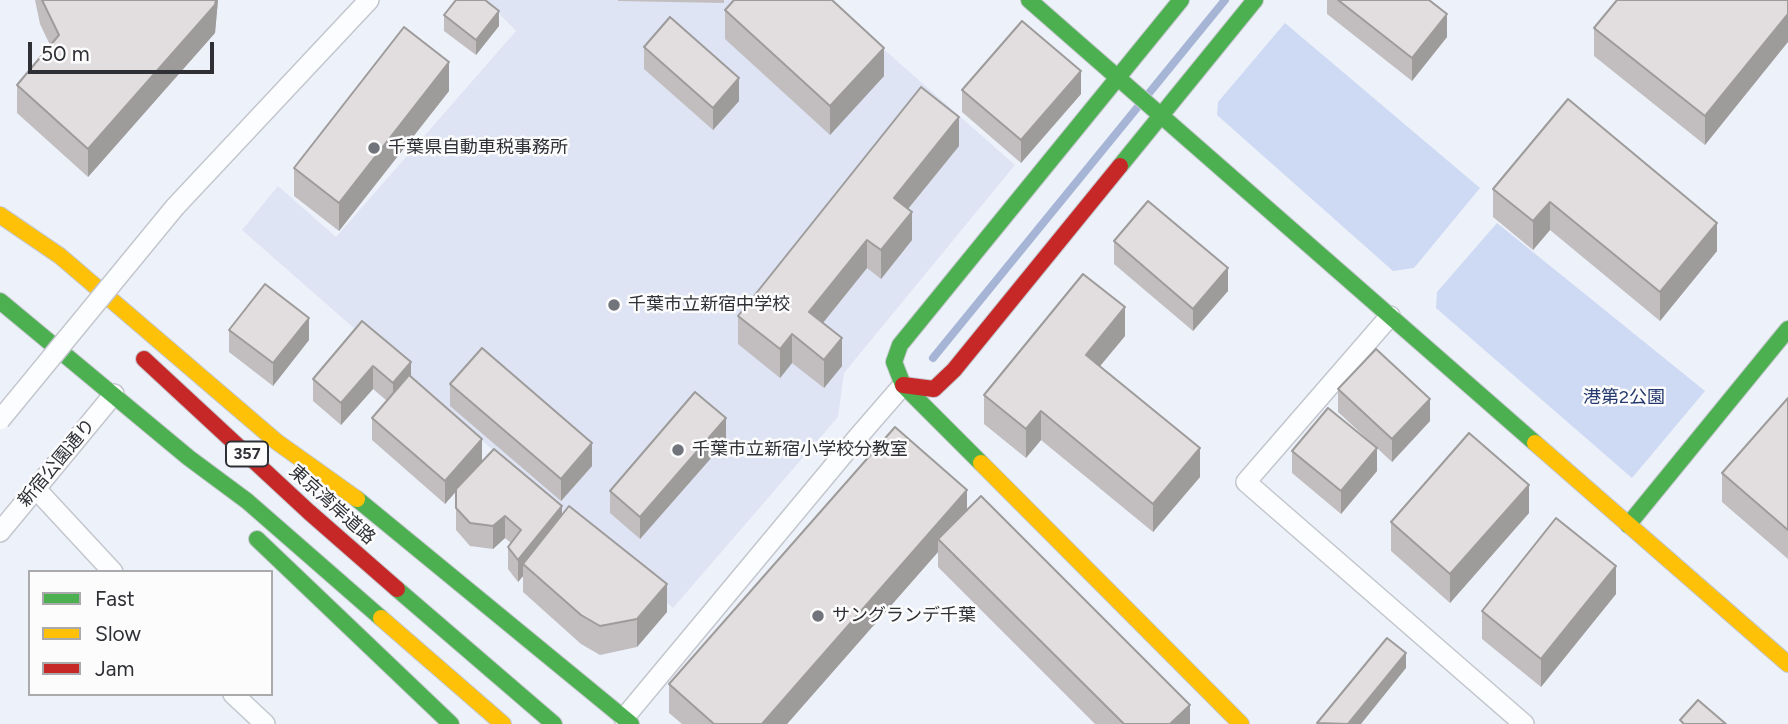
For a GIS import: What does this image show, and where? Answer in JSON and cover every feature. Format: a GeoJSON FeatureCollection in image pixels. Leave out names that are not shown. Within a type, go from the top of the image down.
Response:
{"type":"FeatureCollection","features":[{"type":"Feature","properties":{"kind":"main road"},"geometry":{"type":"LineString","coordinates":[[1029,0],[1788,664]]}},
{"type":"Feature","properties":{"kind":"main road"},"geometry":{"type":"LineString","coordinates":[[1181,0],[900,345],[894,362],[904,385],[1241,724]]}},
{"type":"Feature","properties":{"kind":"main road"},"geometry":{"type":"LineString","coordinates":[[904,385],[933,389],[954,370],[1255,0]]}},
{"type":"Feature","properties":{"kind":"main road","name":"357"},"geometry":{"type":"LineString","coordinates":[[0,215],[60,256],[277,442],[368,507],[628,721]]}},
{"type":"Feature","properties":{"kind":"main road"},"geometry":{"type":"LineString","coordinates":[[0,220],[37,260]]}},
{"type":"Feature","properties":{"kind":"main road"},"geometry":{"type":"LineString","coordinates":[[75,296],[104,323]]}},
{"type":"Feature","properties":{"kind":"main road","name":"357"},"geometry":{"type":"LineString","coordinates":[[0,301],[189,458],[247,501],[503,724]]}},
{"type":"Feature","properties":{"kind":"main road"},"geometry":{"type":"LineString","coordinates":[[1628,525],[1788,329]]}},
{"type":"Feature","properties":{"kind":"main road","name":"東京湾岸道路"},"geometry":{"type":"LineString","coordinates":[[133,350],[309,512],[554,724]]}},
{"type":"Feature","properties":{"kind":"main road","name":"357"},"geometry":{"type":"LineString","coordinates":[[189,458],[222,502]]}},
{"type":"Feature","properties":{"kind":"main road"},"geometry":{"type":"LineString","coordinates":[[249,531],[437,719]]}},
{"type":"Feature","properties":{"kind":"street"},"geometry":{"type":"LineString","coordinates":[[0,420],[176,207],[369,0]]}},
{"type":"Feature","properties":{"kind":"street"},"geometry":{"type":"LineString","coordinates":[[1390,316],[1246,482],[1524,724]]}},
{"type":"Feature","properties":{"kind":"street"},"geometry":{"type":"LineString","coordinates":[[628,721],[857,438],[904,385]]}},
{"type":"Feature","properties":{"kind":"street","name":"新宿公園通り"},"geometry":{"type":"LineString","coordinates":[[0,532],[114,394]]}},
{"type":"Feature","properties":{"kind":"street"},"geometry":{"type":"LineString","coordinates":[[36,489],[111,570]]}},
{"type":"Feature","properties":{"kind":"street"},"geometry":{"type":"LineString","coordinates":[[235,696],[265,724]]}},
{"type":"Feature","properties":{"kind":"shaded area","name":"千葉市立新宿中学校"},"geometry":{"type":"Polygon","coordinates":[[[486,0],[828,0],[1015,165],[844,373],[838,417],[673,608],[242,230],[278,186],[336,237],[516,31],[486,0]]]}},
{"type":"Feature","properties":{"kind":"green space"},"geometry":{"type":"Polygon","coordinates":[[[1285,23],[1480,188],[1414,268],[1393,271],[1217,115],[1218,102],[1285,23]]]}},
{"type":"Feature","properties":{"kind":"green space","name":"港第2公園"},"geometry":{"type":"Polygon","coordinates":[[[1497,223],[1705,391],[1632,478],[1436,308],[1437,292],[1497,223]]]}},
{"type":"Feature","properties":{"kind":"building"},"geometry":{"type":"Polygon","coordinates":[[[42,0],[216,0],[215,5],[88,149],[17,85],[59,35],[42,0]]]}},
{"type":"Feature","properties":{"kind":"building"},"geometry":{"type":"Polygon","coordinates":[[[456,0],[485,0],[499,11],[476,40],[444,15],[456,0]]]}},
{"type":"Feature","properties":{"kind":"building"},"geometry":{"type":"Polygon","coordinates":[[[734,0],[832,0],[884,48],[830,106],[725,10],[734,0]]]}},
{"type":"Feature","properties":{"kind":"building"},"geometry":{"type":"Polygon","coordinates":[[[1338,0],[1429,0],[1447,14],[1412,58],[1338,0]]]}},
{"type":"Feature","properties":{"kind":"building"},"geometry":{"type":"Polygon","coordinates":[[[1617,0],[1788,0],[1788,14],[1705,116],[1594,28],[1617,0]]]}},
{"type":"Feature","properties":{"kind":"building"},"geometry":{"type":"Polygon","coordinates":[[[670,17],[739,78],[713,108],[644,47],[670,17]]]}},
{"type":"Feature","properties":{"kind":"building"},"geometry":{"type":"Polygon","coordinates":[[[1022,21],[1081,71],[1021,140],[962,90],[1022,21]]]}},
{"type":"Feature","properties":{"kind":"building"},"geometry":{"type":"Polygon","coordinates":[[[404,27],[449,62],[339,203],[294,168],[404,27]]]}},
{"type":"Feature","properties":{"kind":"building"},"geometry":{"type":"Polygon","coordinates":[[[921,87],[959,117],[894,198],[912,212],[881,250],[867,240],[809,312],[842,338],[824,360],[792,334],[780,349],[738,316],[921,87]]]}},
{"type":"Feature","properties":{"kind":"building"},"geometry":{"type":"Polygon","coordinates":[[[1568,99],[1717,223],[1660,292],[1550,202],[1533,221],[1493,189],[1568,99]]]}},
{"type":"Feature","properties":{"kind":"building"},"geometry":{"type":"Polygon","coordinates":[[[1148,201],[1228,268],[1193,309],[1114,241],[1148,201]]]}},
{"type":"Feature","properties":{"kind":"building"},"geometry":{"type":"Polygon","coordinates":[[[1083,274],[1125,307],[1086,355],[1200,448],[1153,504],[1041,411],[1026,429],[984,395],[1083,274]]]}},
{"type":"Feature","properties":{"kind":"building"},"geometry":{"type":"Polygon","coordinates":[[[265,284],[309,318],[273,363],[229,330],[265,284]]]}},
{"type":"Feature","properties":{"kind":"building"},"geometry":{"type":"Polygon","coordinates":[[[362,321],[411,362],[393,383],[373,366],[341,403],[313,379],[362,321]]]}},
{"type":"Feature","properties":{"kind":"building"},"geometry":{"type":"Polygon","coordinates":[[[482,348],[592,443],[561,479],[450,384],[482,348]]]}},
{"type":"Feature","properties":{"kind":"building"},"geometry":{"type":"Polygon","coordinates":[[[1376,349],[1430,399],[1392,439],[1338,389],[1376,349]]]}},
{"type":"Feature","properties":{"kind":"building"},"geometry":{"type":"Polygon","coordinates":[[[409,375],[482,439],[445,481],[372,418],[409,375]]]}},
{"type":"Feature","properties":{"kind":"building"},"geometry":{"type":"Polygon","coordinates":[[[695,392],[726,418],[640,517],[610,491],[695,392]]]}},
{"type":"Feature","properties":{"kind":"building"},"geometry":{"type":"Polygon","coordinates":[[[1788,398],[1788,530],[1722,473],[1788,398]]]}},
{"type":"Feature","properties":{"kind":"building"},"geometry":{"type":"Polygon","coordinates":[[[1328,408],[1377,448],[1341,491],[1292,451],[1328,408]]]}},
{"type":"Feature","properties":{"kind":"building","name":"サングランデ千葉"},"geometry":{"type":"Polygon","coordinates":[[[895,427],[967,490],[762,724],[714,724],[669,684],[895,427]]]}},
{"type":"Feature","properties":{"kind":"building"},"geometry":{"type":"Polygon","coordinates":[[[1469,433],[1529,485],[1450,574],[1391,522],[1469,433]]]}},
{"type":"Feature","properties":{"kind":"building"},"geometry":{"type":"Polygon","coordinates":[[[494,449],[562,506],[518,560],[508,547],[521,530],[505,516],[493,526],[470,523],[456,508],[456,489],[494,449]]]}},
{"type":"Feature","properties":{"kind":"building"},"geometry":{"type":"Polygon","coordinates":[[[981,496],[1190,705],[1170,724],[1124,724],[938,539],[981,496]]]}},
{"type":"Feature","properties":{"kind":"building"},"geometry":{"type":"Polygon","coordinates":[[[569,506],[667,584],[637,619],[600,626],[581,615],[523,564],[569,506]]]}},
{"type":"Feature","properties":{"kind":"building"},"geometry":{"type":"Polygon","coordinates":[[[1556,518],[1616,566],[1541,659],[1482,611],[1556,518]]]}},
{"type":"Feature","properties":{"kind":"building"},"geometry":{"type":"Polygon","coordinates":[[[1387,638],[1406,653],[1348,724],[1317,723],[1387,638]]]}},
{"type":"Feature","properties":{"kind":"building"},"geometry":{"type":"Polygon","coordinates":[[[1698,700],[1726,724],[1684,724],[1680,720],[1698,700]]]}},
{"type":"Feature","properties":{"kind":"waterway"},"geometry":{"type":"LineString","coordinates":[[933,358],[1225,0]]}},
{"type":"Feature","properties":{"kind":"traffic: fast"},"geometry":{"type":"LineString","coordinates":[[1029,0],[1535,443]]}},
{"type":"Feature","properties":{"kind":"traffic: fast"},"geometry":{"type":"LineString","coordinates":[[981,463],[903,385],[894,362],[900,345],[1181,0]]}},
{"type":"Feature","properties":{"kind":"traffic: fast"},"geometry":{"type":"LineString","coordinates":[[1120,166],[1255,0]]}},
{"type":"Feature","properties":{"kind":"traffic: fast"},"geometry":{"type":"LineString","coordinates":[[0,301],[189,458],[247,501],[381,618]]}},
{"type":"Feature","properties":{"kind":"traffic: fast"},"geometry":{"type":"LineString","coordinates":[[1628,525],[1788,329]]}},
{"type":"Feature","properties":{"kind":"traffic: fast"},"geometry":{"type":"LineString","coordinates":[[357,499],[631,724]]}},
{"type":"Feature","properties":{"kind":"traffic: fast"},"geometry":{"type":"LineString","coordinates":[[257,539],[451,724]]}},
{"type":"Feature","properties":{"kind":"traffic: fast"},"geometry":{"type":"LineString","coordinates":[[397,589],[554,724]]}},
{"type":"Feature","properties":{"kind":"traffic: slow"},"geometry":{"type":"LineString","coordinates":[[0,215],[60,256],[277,442],[357,499]]}},
{"type":"Feature","properties":{"kind":"traffic: slow"},"geometry":{"type":"LineString","coordinates":[[1535,443],[1788,664]]}},
{"type":"Feature","properties":{"kind":"traffic: slow"},"geometry":{"type":"LineString","coordinates":[[981,463],[1241,724]]}},
{"type":"Feature","properties":{"kind":"traffic: slow"},"geometry":{"type":"LineString","coordinates":[[381,618],[503,724]]}},
{"type":"Feature","properties":{"kind":"traffic: jam"},"geometry":{"type":"LineString","coordinates":[[903,385],[934,389],[954,370],[1120,166]]}},
{"type":"Feature","properties":{"kind":"traffic: jam"},"geometry":{"type":"LineString","coordinates":[[144,359],[309,512],[397,589]]}},
{"type":"Feature","properties":{"kind":"place","name":"千葉県自動車税事務所"},"geometry":{"type":"Point","coordinates":[374,148]}},
{"type":"Feature","properties":{"kind":"place","name":"千葉市立新宿中学校"},"geometry":{"type":"Point","coordinates":[614,305]}},
{"type":"Feature","properties":{"kind":"place","name":"千葉市立新宿小学校分教室"},"geometry":{"type":"Point","coordinates":[678,450]}},
{"type":"Feature","properties":{"kind":"place","name":"サングランデ千葉"},"geometry":{"type":"Point","coordinates":[818,616]}}]}
